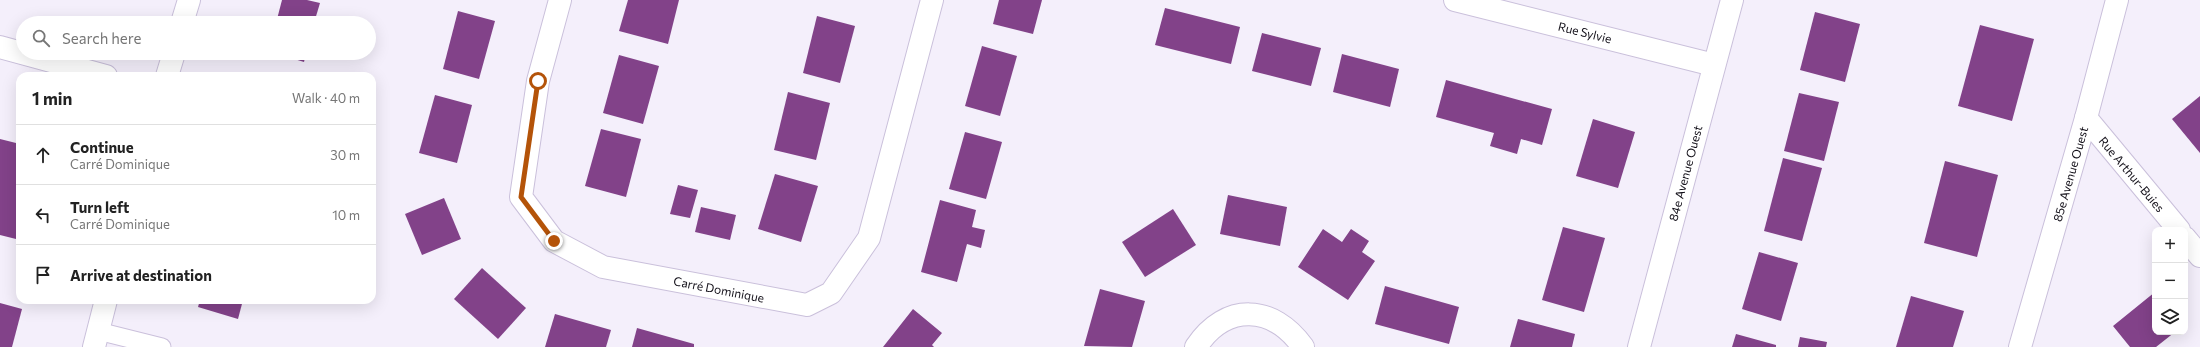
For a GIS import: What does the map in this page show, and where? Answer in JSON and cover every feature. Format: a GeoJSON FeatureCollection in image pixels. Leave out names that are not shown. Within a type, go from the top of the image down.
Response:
{"type":"FeatureCollection","features":[{"type":"Feature","properties":{"kind":"street"},"geometry":{"type":"LineString","coordinates":[[184,16],[189,0]]}},
{"type":"Feature","properties":{"kind":"street","name":"Carré Dominique"},"geometry":{"type":"LineString","coordinates":[[560,0],[538,81],[521,197],[554,241],[603,267],[807,305],[831,293],[869,238],[932,0]]}},
{"type":"Feature","properties":{"kind":"street","name":"Rue Sylvie"},"geometry":{"type":"LineString","coordinates":[[1455,0],[1714,65]]}},
{"type":"Feature","properties":{"kind":"street","name":"84e Avenue Ouest"},"geometry":{"type":"LineString","coordinates":[[1639,347],[1732,0]]}},
{"type":"Feature","properties":{"kind":"street","name":"85e Avenue Ouest"},"geometry":{"type":"LineString","coordinates":[[2020,347],[2086,118],[2117,0]]}},
{"type":"Feature","properties":{"kind":"street"},"geometry":{"type":"LineString","coordinates":[[0,47],[16,51]]}},
{"type":"Feature","properties":{"kind":"street"},"geometry":{"type":"LineString","coordinates":[[48,60],[91,72]]}},
{"type":"Feature","properties":{"kind":"street"},"geometry":{"type":"LineString","coordinates":[[168,72],[172,60]]}},
{"type":"Feature","properties":{"kind":"street","name":"Rue Arthur-Buies"},"geometry":{"type":"LineString","coordinates":[[2086,118],[2177,227]]}},
{"type":"Feature","properties":{"kind":"street"},"geometry":{"type":"LineString","coordinates":[[2188,242],[2200,256]]}},
{"type":"Feature","properties":{"kind":"street"},"geometry":{"type":"LineString","coordinates":[[96,339],[105,304]]}},
{"type":"Feature","properties":{"kind":"street"},"geometry":{"type":"LineString","coordinates":[[1196,347],[1205,333],[1228,318],[1244,314],[1265,316],[1284,325],[1303,347]]}},
{"type":"Feature","properties":{"kind":"lane"},"geometry":{"type":"LineString","coordinates":[[96,339],[162,347]]}},
{"type":"Feature","properties":{"kind":"building"},"geometry":{"type":"Polygon","coordinates":[[[282,0],[307,0],[320,3],[316,16],[278,16],[282,0]]]}},
{"type":"Feature","properties":{"kind":"building"},"geometry":{"type":"Polygon","coordinates":[[[628,0],[679,0],[668,44],[619,31],[628,0]]]}},
{"type":"Feature","properties":{"kind":"building"},"geometry":{"type":"Polygon","coordinates":[[[999,0],[1042,0],[1033,34],[993,24],[999,0]]]}},
{"type":"Feature","properties":{"kind":"building"},"geometry":{"type":"Polygon","coordinates":[[[1165,8],[1240,27],[1231,64],[1155,45],[1165,8]]]}},
{"type":"Feature","properties":{"kind":"building"},"geometry":{"type":"Polygon","coordinates":[[[458,11],[495,21],[479,79],[443,69],[458,11]]]}},
{"type":"Feature","properties":{"kind":"building"},"geometry":{"type":"Polygon","coordinates":[[[1815,12],[1860,24],[1845,82],[1800,70],[1815,12]]]}},
{"type":"Feature","properties":{"kind":"building"},"geometry":{"type":"Polygon","coordinates":[[[817,16],[855,26],[840,83],[803,73],[817,16]]]}},
{"type":"Feature","properties":{"kind":"building"},"geometry":{"type":"Polygon","coordinates":[[[1980,25],[2034,39],[2012,121],[1958,106],[1980,25]]]}},
{"type":"Feature","properties":{"kind":"building"},"geometry":{"type":"Polygon","coordinates":[[[1262,33],[1321,48],[1311,86],[1252,71],[1262,33]]]}},
{"type":"Feature","properties":{"kind":"building"},"geometry":{"type":"Polygon","coordinates":[[[982,46],[1017,56],[1000,116],[965,106],[982,46]]]}},
{"type":"Feature","properties":{"kind":"building"},"geometry":{"type":"Polygon","coordinates":[[[1342,54],[1399,69],[1390,107],[1333,92],[1342,54]]]}},
{"type":"Feature","properties":{"kind":"building"},"geometry":{"type":"Polygon","coordinates":[[[619,55],[659,66],[643,124],[603,113],[619,55]]]}},
{"type":"Feature","properties":{"kind":"building"},"geometry":{"type":"Polygon","coordinates":[[[1446,80],[1552,109],[1542,145],[1521,139],[1517,154],[1490,146],[1494,133],[1436,117],[1446,80]]]}},
{"type":"Feature","properties":{"kind":"building"},"geometry":{"type":"Polygon","coordinates":[[[788,92],[830,103],[816,160],[774,150],[788,92]]]}},
{"type":"Feature","properties":{"kind":"building"},"geometry":{"type":"Polygon","coordinates":[[[1799,93],[1839,102],[1824,161],[1784,151],[1799,93]]]}},
{"type":"Feature","properties":{"kind":"building"},"geometry":{"type":"Polygon","coordinates":[[[435,95],[472,105],[457,163],[419,153],[435,95]]]}},
{"type":"Feature","properties":{"kind":"building"},"geometry":{"type":"Polygon","coordinates":[[[2200,96],[2200,153],[2172,119],[2200,96]]]}},
{"type":"Feature","properties":{"kind":"building"},"geometry":{"type":"Polygon","coordinates":[[[1593,119],[1635,132],[1618,188],[1576,176],[1593,119]]]}},
{"type":"Feature","properties":{"kind":"building"},"geometry":{"type":"Polygon","coordinates":[[[601,129],[641,139],[626,197],[585,186],[601,129]]]}},
{"type":"Feature","properties":{"kind":"building"},"geometry":{"type":"Polygon","coordinates":[[[965,132],[1002,142],[986,199],[949,189],[965,132]]]}},
{"type":"Feature","properties":{"kind":"building"},"geometry":{"type":"Polygon","coordinates":[[[0,139],[16,143],[16,239],[0,235],[0,139]]]}},
{"type":"Feature","properties":{"kind":"building"},"geometry":{"type":"Polygon","coordinates":[[[1783,158],[1822,168],[1802,241],[1764,231],[1783,158]]]}},
{"type":"Feature","properties":{"kind":"building"},"geometry":{"type":"Polygon","coordinates":[[[1945,161],[1998,175],[1977,257],[1924,243],[1945,161]]]}},
{"type":"Feature","properties":{"kind":"building"},"geometry":{"type":"Polygon","coordinates":[[[775,174],[818,186],[801,242],[758,229],[775,174]]]}},
{"type":"Feature","properties":{"kind":"building"},"geometry":{"type":"Polygon","coordinates":[[[678,185],[698,190],[690,218],[670,214],[678,185]]]}},
{"type":"Feature","properties":{"kind":"building"},"geometry":{"type":"Polygon","coordinates":[[[1228,195],[1287,207],[1280,246],[1220,234],[1228,195]]]}},
{"type":"Feature","properties":{"kind":"building"},"geometry":{"type":"Polygon","coordinates":[[[444,198],[461,239],[422,255],[405,214],[444,198]]]}},
{"type":"Feature","properties":{"kind":"building"},"geometry":{"type":"Polygon","coordinates":[[[940,200],[976,210],[972,227],[985,230],[981,248],[967,244],[957,282],[921,272],[940,200]]]}},
{"type":"Feature","properties":{"kind":"building"},"geometry":{"type":"Polygon","coordinates":[[[701,207],[736,215],[730,240],[695,232],[701,207]]]}},
{"type":"Feature","properties":{"kind":"building"},"geometry":{"type":"Polygon","coordinates":[[[1173,209],[1196,245],[1145,277],[1122,242],[1173,209]]]}},
{"type":"Feature","properties":{"kind":"building"},"geometry":{"type":"Polygon","coordinates":[[[1563,227],[1605,238],[1584,312],[1542,300],[1563,227]]]}},
{"type":"Feature","properties":{"kind":"building"},"geometry":{"type":"Polygon","coordinates":[[[1323,229],[1342,242],[1351,229],[1369,241],[1362,252],[1375,261],[1348,300],[1298,267],[1323,229]]]}},
{"type":"Feature","properties":{"kind":"building"},"geometry":{"type":"Polygon","coordinates":[[[1759,252],[1798,263],[1781,321],[1742,309],[1759,252]]]}},
{"type":"Feature","properties":{"kind":"building"},"geometry":{"type":"Polygon","coordinates":[[[482,268],[526,308],[498,339],[454,299],[482,268]]]}},
{"type":"Feature","properties":{"kind":"building"},"geometry":{"type":"Polygon","coordinates":[[[1385,286],[1459,307],[1449,344],[1375,324],[1385,286]]]}},
{"type":"Feature","properties":{"kind":"building"},"geometry":{"type":"Polygon","coordinates":[[[1100,289],[1145,301],[1132,347],[1084,346],[1100,289]]]}},
{"type":"Feature","properties":{"kind":"building"},"geometry":{"type":"Polygon","coordinates":[[[2152,294],[2152,335],[2171,335],[2156,347],[2130,347],[2113,326],[2152,294]]]}},
{"type":"Feature","properties":{"kind":"building"},"geometry":{"type":"Polygon","coordinates":[[[1911,296],[1964,311],[1953,347],[1896,347],[1911,296]]]}},
{"type":"Feature","properties":{"kind":"building"},"geometry":{"type":"Polygon","coordinates":[[[0,303],[22,309],[12,347],[0,347],[0,303]]]}},
{"type":"Feature","properties":{"kind":"building"},"geometry":{"type":"Polygon","coordinates":[[[199,304],[242,304],[238,319],[198,307],[199,304]]]}},
{"type":"Feature","properties":{"kind":"building"},"geometry":{"type":"Polygon","coordinates":[[[913,309],[942,333],[932,345],[934,347],[883,347],[913,309]]]}},
{"type":"Feature","properties":{"kind":"building"},"geometry":{"type":"Polygon","coordinates":[[[555,314],[611,330],[606,347],[545,347],[555,314]]]}},
{"type":"Feature","properties":{"kind":"building"},"geometry":{"type":"Polygon","coordinates":[[[1518,319],[1575,334],[1572,347],[1510,347],[1518,319]]]}},
{"type":"Feature","properties":{"kind":"building"},"geometry":{"type":"Polygon","coordinates":[[[637,328],[694,344],[694,347],[632,347],[637,328]]]}},
{"type":"Feature","properties":{"kind":"building"},"geometry":{"type":"Polygon","coordinates":[[[1736,334],[1776,345],[1776,347],[1732,347],[1736,334]]]}},
{"type":"Feature","properties":{"kind":"building"},"geometry":{"type":"Polygon","coordinates":[[[1800,337],[1827,342],[1826,347],[1798,347],[1800,337]]]}},
{"type":"Feature","properties":{"kind":"route"},"geometry":{"type":"LineString","coordinates":[[538,81],[521,197],[554,241]]}}]}
